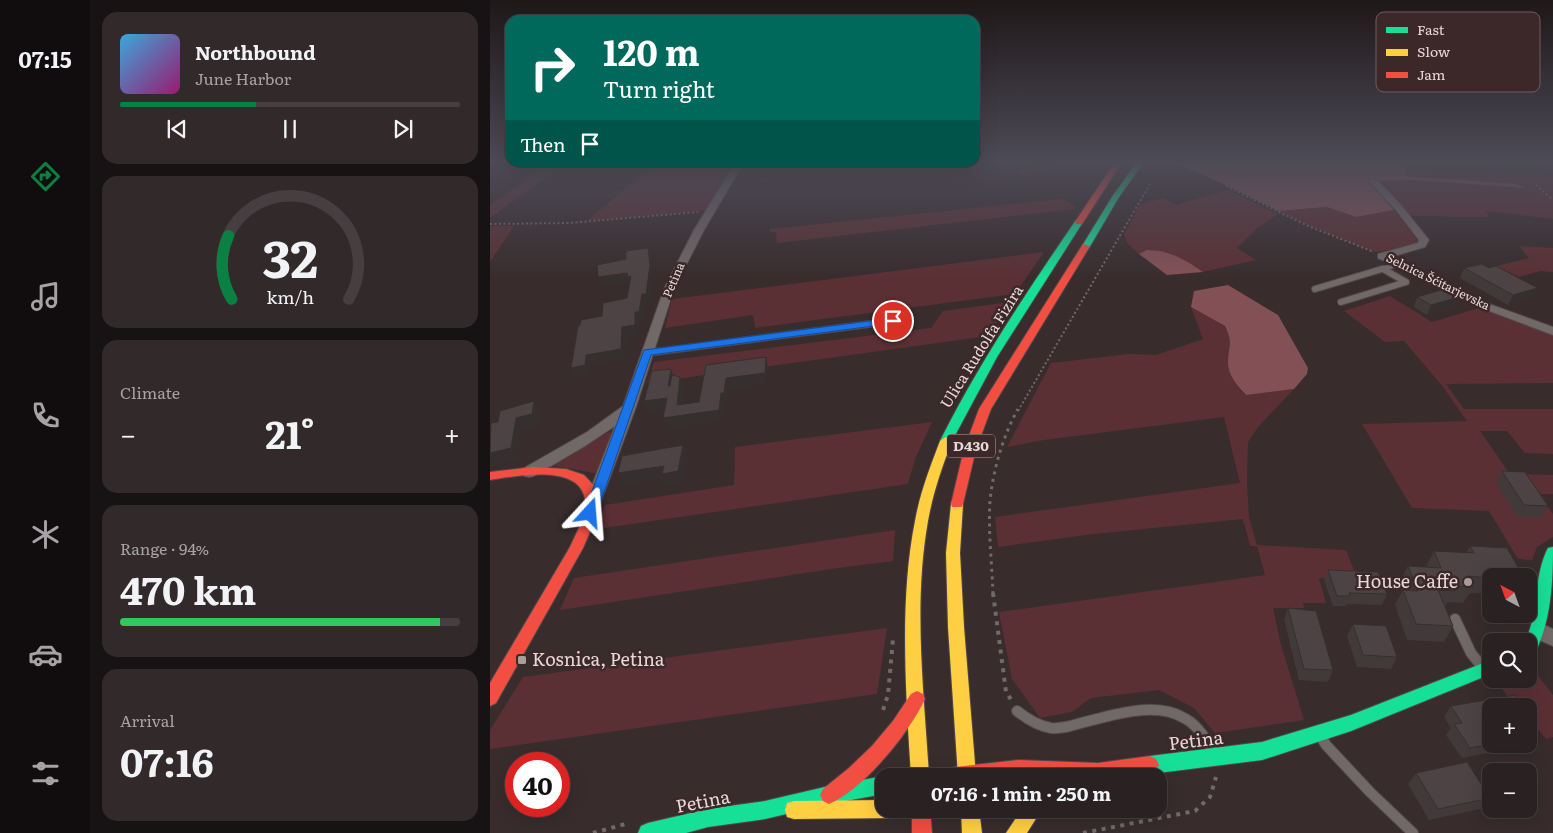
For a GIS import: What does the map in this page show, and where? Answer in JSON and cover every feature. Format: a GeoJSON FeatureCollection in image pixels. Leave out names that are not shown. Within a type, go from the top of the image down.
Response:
{"type":"FeatureCollection","features":[{"type":"Feature","properties":{"kind":"main road","name":"Ulica Rudolfa Fizira"},"geometry":{"type":"LineString","coordinates":[[920,768],[915,632],[918,546],[922,517],[936,467],[949,430],[982,370],[1093,201]]}},
{"type":"Feature","properties":{"kind":"main road","name":"D430"},"geometry":{"type":"LineString","coordinates":[[963,768],[953,554],[957,503],[970,449],[985,409],[1114,201]]}},
{"type":"Feature","properties":{"kind":"main road"},"geometry":{"type":"LineString","coordinates":[[490,476],[529,472],[558,472],[573,476],[589,487],[593,503]]}},
{"type":"Feature","properties":{"kind":"main road","name":"Petina"},"geometry":{"type":"LineString","coordinates":[[490,698],[564,568],[586,524],[593,503]]}},
{"type":"Feature","properties":{"kind":"main road"},"geometry":{"type":"LineString","coordinates":[[1547,635],[1544,617],[1544,568],[1553,552]]}},
{"type":"Feature","properties":{"kind":"main road"},"geometry":{"type":"LineString","coordinates":[[1319,733],[1351,723],[1482,671]]}},
{"type":"Feature","properties":{"kind":"main road"},"geometry":{"type":"LineString","coordinates":[[829,794],[865,767],[895,734],[917,699]]}},
{"type":"Feature","properties":{"kind":"main road","name":"Petina"},"geometry":{"type":"LineString","coordinates":[[1132,768],[1262,751],[1319,733]]}},
{"type":"Feature","properties":{"kind":"main road","name":"Petina"},"geometry":{"type":"LineString","coordinates":[[648,833],[708,818],[765,810],[829,794],[875,786]]}},
{"type":"Feature","properties":{"kind":"main road","name":"Petina"},"geometry":{"type":"LineString","coordinates":[[765,810],[875,810]]}},
{"type":"Feature","properties":{"kind":"main road"},"geometry":{"type":"LineString","coordinates":[[921,818],[922,833]]}},
{"type":"Feature","properties":{"kind":"main road"},"geometry":{"type":"LineString","coordinates":[[971,818],[972,833]]}},
{"type":"Feature","properties":{"kind":"main road"},"geometry":{"type":"LineString","coordinates":[[1016,833],[1027,818]]}},
{"type":"Feature","properties":{"kind":"street","name":"Petina"},"geometry":{"type":"LineString","coordinates":[[593,503],[629,407],[669,290],[683,258],[716,201]]}},
{"type":"Feature","properties":{"kind":"street","name":"Selnica Šćitarjevska"},"geometry":{"type":"LineString","coordinates":[[1382,256],[1422,246],[1424,240],[1392,201]]}},
{"type":"Feature","properties":{"kind":"street","name":"Selnica Šćitarjevska"},"geometry":{"type":"LineString","coordinates":[[1382,256],[1498,311],[1553,331]]}},
{"type":"Feature","properties":{"kind":"street"},"geometry":{"type":"LineString","coordinates":[[529,472],[583,443],[605,428],[629,407]]}},
{"type":"Feature","properties":{"kind":"lane"},"geometry":{"type":"LineString","coordinates":[[1315,289],[1400,264]]}},
{"type":"Feature","properties":{"kind":"lane"},"geometry":{"type":"LineString","coordinates":[[1341,302],[1406,282],[1383,269]]}},
{"type":"Feature","properties":{"kind":"lane"},"geometry":{"type":"LineString","coordinates":[[647,353],[893,321]]}},
{"type":"Feature","properties":{"kind":"lane"},"geometry":{"type":"LineString","coordinates":[[1455,619],[1471,653],[1482,663]]}},
{"type":"Feature","properties":{"kind":"lane"},"geometry":{"type":"LineString","coordinates":[[1017,711],[1029,721],[1055,728],[1151,709],[1176,712],[1197,725],[1216,758]]}},
{"type":"Feature","properties":{"kind":"lane"},"geometry":{"type":"LineString","coordinates":[[1319,733],[1326,745],[1364,786],[1414,833]]}},
{"type":"Feature","properties":{"kind":"path"},"geometry":{"type":"LineString","coordinates":[[1017,711],[1006,692],[992,596],[990,502],[996,466],[1012,422],[1140,201]]}},
{"type":"Feature","properties":{"kind":"path"},"geometry":{"type":"LineString","coordinates":[[1256,201],[1308,226],[1382,256]]}},
{"type":"Feature","properties":{"kind":"path"},"geometry":{"type":"LineString","coordinates":[[490,224],[569,223],[709,212]]}},
{"type":"Feature","properties":{"kind":"path"},"geometry":{"type":"LineString","coordinates":[[1084,833],[1195,811],[1206,804],[1215,788],[1216,758]]}},
{"type":"Feature","properties":{"kind":"shaded area"},"geometry":{"type":"Polygon","coordinates":[[[496,201],[514,201],[490,218],[490,205],[496,201]]]}},
{"type":"Feature","properties":{"kind":"shaded area"},"geometry":{"type":"Polygon","coordinates":[[[611,201],[712,201],[707,210],[587,221],[611,201]]]}},
{"type":"Feature","properties":{"kind":"shaded area"},"geometry":{"type":"Polygon","coordinates":[[[1045,201],[1066,201],[1075,207],[1074,209],[777,243],[776,232],[770,232],[770,229],[1045,201]]]}},
{"type":"Feature","properties":{"kind":"shaded area"},"geometry":{"type":"Polygon","coordinates":[[[1153,201],[1169,201],[1176,205],[1190,201],[1251,201],[1278,214],[1257,228],[1237,248],[1256,260],[1203,272],[1172,255],[1156,251],[1139,254],[1128,244],[1124,235],[1140,204],[1153,201]]]}},
{"type":"Feature","properties":{"kind":"shaded area"},"geometry":{"type":"Polygon","coordinates":[[[1258,201],[1386,201],[1394,210],[1356,217],[1327,207],[1279,211],[1258,201]]]}},
{"type":"Feature","properties":{"kind":"shaded area"},"geometry":{"type":"Polygon","coordinates":[[[1396,201],[1553,201],[1553,219],[1486,211],[1489,217],[1409,216],[1396,201]]]}},
{"type":"Feature","properties":{"kind":"shaded area"},"geometry":{"type":"Polygon","coordinates":[[[1327,207],[1356,217],[1394,210],[1418,241],[1417,244],[1376,252],[1310,226],[1279,211],[1327,207]]]}},
{"type":"Feature","properties":{"kind":"shaded area"},"geometry":{"type":"Polygon","coordinates":[[[490,226],[514,226],[490,262],[490,226]]]}},
{"type":"Feature","properties":{"kind":"shaded area"},"geometry":{"type":"Polygon","coordinates":[[[1519,246],[1553,248],[1553,272],[1540,271],[1519,277],[1496,266],[1529,258],[1519,246]]]}},
{"type":"Feature","properties":{"kind":"shaded area"},"geometry":{"type":"Polygon","coordinates":[[[1147,250],[1155,250],[1177,256],[1203,272],[1167,275],[1139,254],[1147,250]]]}},
{"type":"Feature","properties":{"kind":"shaded area"},"geometry":{"type":"Polygon","coordinates":[[[1044,252],[1015,294],[755,328],[753,315],[665,328],[672,299],[1044,252]]]}},
{"type":"Feature","properties":{"kind":"shaded area"},"geometry":{"type":"Polygon","coordinates":[[[1228,285],[1278,315],[1308,368],[1307,374],[1294,389],[1246,395],[1233,380],[1228,366],[1230,340],[1225,326],[1191,307],[1194,291],[1228,285]]]}},
{"type":"Feature","properties":{"kind":"shaded area"},"geometry":{"type":"Polygon","coordinates":[[[1390,296],[1432,322],[1482,307],[1553,333],[1553,383],[1446,384],[1464,409],[1553,409],[1553,454],[1525,453],[1507,431],[1480,431],[1510,474],[1553,475],[1553,494],[1540,494],[1553,514],[1553,537],[1537,547],[1532,560],[1518,559],[1489,511],[1412,508],[1362,424],[1467,421],[1443,387],[1404,341],[1385,342],[1344,311],[1390,296]]]}},
{"type":"Feature","properties":{"kind":"shaded area"},"geometry":{"type":"Polygon","coordinates":[[[1010,302],[988,336],[647,383],[654,362],[931,328],[943,311],[1010,302]]]}},
{"type":"Feature","properties":{"kind":"shaded area"},"geometry":{"type":"Polygon","coordinates":[[[1191,307],[1225,326],[1230,340],[1229,370],[1236,384],[1245,395],[1294,389],[1258,427],[1248,442],[1247,482],[1249,518],[1257,545],[1346,550],[1358,580],[1319,578],[1326,603],[1303,603],[1304,608],[1273,608],[1281,645],[1304,720],[1215,733],[1194,708],[1159,690],[1091,698],[1072,712],[1040,718],[1012,679],[999,612],[1265,575],[1257,546],[1250,546],[1243,519],[1094,534],[998,547],[995,517],[1240,483],[1224,417],[1044,440],[1007,447],[1051,363],[1129,354],[1156,355],[1203,339],[1191,307]]]}},
{"type":"Feature","properties":{"kind":"shaded area"},"geometry":{"type":"Polygon","coordinates":[[[932,422],[915,459],[908,484],[597,529],[605,505],[734,485],[735,447],[932,422]]]}},
{"type":"Feature","properties":{"kind":"shaded area"},"geometry":{"type":"Polygon","coordinates":[[[609,432],[613,434],[597,472],[549,465],[609,432]]]}},
{"type":"Feature","properties":{"kind":"shaded area"},"geometry":{"type":"Polygon","coordinates":[[[895,530],[893,561],[560,610],[574,578],[895,530]]]}},
{"type":"Feature","properties":{"kind":"shaded area"},"geometry":{"type":"Polygon","coordinates":[[[887,628],[877,694],[490,749],[490,730],[523,677],[887,628]]]}},
{"type":"Feature","properties":{"kind":"shaded area"},"geometry":{"type":"Polygon","coordinates":[[[1537,674],[1553,695],[1553,737],[1546,739],[1539,730],[1537,731],[1537,698],[1508,698],[1501,688],[1537,688],[1537,674]]]}},
{"type":"Feature","properties":{"kind":"building"},"geometry":{"type":"Polygon","coordinates":[[[648,248],[650,265],[646,294],[642,294],[639,312],[635,312],[635,325],[622,327],[621,349],[586,355],[585,365],[571,368],[578,326],[581,320],[602,316],[603,303],[627,298],[631,276],[628,277],[627,273],[598,277],[597,265],[626,259],[626,251],[648,248]]]}},
{"type":"Feature","properties":{"kind":"building"},"geometry":{"type":"Polygon","coordinates":[[[1482,264],[1489,268],[1496,266],[1538,288],[1513,295],[1464,268],[1482,264]]]}},
{"type":"Feature","properties":{"kind":"building"},"geometry":{"type":"Polygon","coordinates":[[[1444,289],[1459,297],[1431,305],[1417,297],[1444,289]]]}},
{"type":"Feature","properties":{"kind":"building"},"geometry":{"type":"Polygon","coordinates":[[[766,357],[765,373],[726,378],[724,393],[721,393],[719,410],[663,418],[667,398],[644,401],[652,371],[671,369],[668,386],[670,386],[672,375],[680,377],[677,405],[699,402],[706,365],[766,357]]]}},
{"type":"Feature","properties":{"kind":"building"},"geometry":{"type":"Polygon","coordinates":[[[534,401],[532,414],[516,418],[511,448],[490,453],[491,423],[498,422],[500,411],[534,401]]]}},
{"type":"Feature","properties":{"kind":"building"},"geometry":{"type":"Polygon","coordinates":[[[683,445],[678,471],[662,474],[664,466],[618,473],[622,456],[683,445]]]}},
{"type":"Feature","properties":{"kind":"building"},"geometry":{"type":"Polygon","coordinates":[[[1502,471],[1525,472],[1548,506],[1524,505],[1502,471]]]}},
{"type":"Feature","properties":{"kind":"building"},"geometry":{"type":"Polygon","coordinates":[[[1470,546],[1507,548],[1518,568],[1482,568],[1482,577],[1467,576],[1473,587],[1452,586],[1455,591],[1438,590],[1453,626],[1416,624],[1403,590],[1418,591],[1408,566],[1441,568],[1434,551],[1474,553],[1470,546]]]}},
{"type":"Feature","properties":{"kind":"building"},"geometry":{"type":"Polygon","coordinates":[[[1328,570],[1378,572],[1387,594],[1349,593],[1350,596],[1337,596],[1328,570]]]}},
{"type":"Feature","properties":{"kind":"building"},"geometry":{"type":"Polygon","coordinates":[[[1288,608],[1316,611],[1333,670],[1304,669],[1288,608]]]}},
{"type":"Feature","properties":{"kind":"building"},"geometry":{"type":"Polygon","coordinates":[[[1353,624],[1386,626],[1397,657],[1363,655],[1353,624]]]}},
{"type":"Feature","properties":{"kind":"building"},"geometry":{"type":"Polygon","coordinates":[[[1515,695],[1517,698],[1498,698],[1515,695]]]}},
{"type":"Feature","properties":{"kind":"building"},"geometry":{"type":"Polygon","coordinates":[[[1482,701],[1482,746],[1470,748],[1454,724],[1462,723],[1451,706],[1482,701]]]}},
{"type":"Feature","properties":{"kind":"building"},"geometry":{"type":"Polygon","coordinates":[[[1467,762],[1482,785],[1482,800],[1438,809],[1416,773],[1467,762]]]}},
{"type":"Feature","properties":{"kind":"traffic: fast"},"geometry":{"type":"LineString","coordinates":[[1086,246],[1114,201]]}},
{"type":"Feature","properties":{"kind":"traffic: fast"},"geometry":{"type":"LineString","coordinates":[[946,441],[975,384],[1079,222]]}},
{"type":"Feature","properties":{"kind":"traffic: fast"},"geometry":{"type":"LineString","coordinates":[[1536,633],[1541,612],[1544,576],[1553,552]]}},
{"type":"Feature","properties":{"kind":"traffic: fast"},"geometry":{"type":"LineString","coordinates":[[1150,765],[1262,751],[1351,723],[1482,671]]}},
{"type":"Feature","properties":{"kind":"traffic: fast"},"geometry":{"type":"LineString","coordinates":[[648,833],[708,818],[765,810],[875,787]]}},
{"type":"Feature","properties":{"kind":"traffic: slow"},"geometry":{"type":"LineString","coordinates":[[920,768],[914,649],[916,563],[921,521],[931,480],[946,441]]}},
{"type":"Feature","properties":{"kind":"traffic: slow"},"geometry":{"type":"LineString","coordinates":[[957,504],[953,553],[956,627],[966,768]]}},
{"type":"Feature","properties":{"kind":"traffic: slow"},"geometry":{"type":"LineString","coordinates":[[794,810],[875,809]]}},
{"type":"Feature","properties":{"kind":"traffic: slow"},"geometry":{"type":"LineString","coordinates":[[971,818],[972,833]]}},
{"type":"Feature","properties":{"kind":"traffic: slow"},"geometry":{"type":"LineString","coordinates":[[1016,833],[1027,818]]}},
{"type":"Feature","properties":{"kind":"traffic: jam"},"geometry":{"type":"LineString","coordinates":[[1079,222],[1093,201]]}},
{"type":"Feature","properties":{"kind":"traffic: jam"},"geometry":{"type":"LineString","coordinates":[[957,504],[970,449],[985,409],[1086,246]]}},
{"type":"Feature","properties":{"kind":"traffic: jam"},"geometry":{"type":"LineString","coordinates":[[490,476],[533,471],[566,473],[580,478],[589,487],[592,500],[589,519],[576,548],[490,698]]}},
{"type":"Feature","properties":{"kind":"traffic: jam"},"geometry":{"type":"LineString","coordinates":[[829,795],[855,775],[878,752],[899,727],[917,699]]}},
{"type":"Feature","properties":{"kind":"traffic: jam"},"geometry":{"type":"LineString","coordinates":[[1128,768],[1150,765]]}},
{"type":"Feature","properties":{"kind":"traffic: jam"},"geometry":{"type":"LineString","coordinates":[[921,818],[922,833]]}},
{"type":"Feature","properties":{"kind":"place","name":"House Caffe"},"geometry":{"type":"Point","coordinates":[1468,582]}},
{"type":"Feature","properties":{"kind":"place","name":"Kosnica, Petina"},"geometry":{"type":"Point","coordinates":[522,660]}},
{"type":"Feature","properties":{"kind":"route"},"geometry":{"type":"LineString","coordinates":[[590,513],[647,353],[893,321]]}}]}
